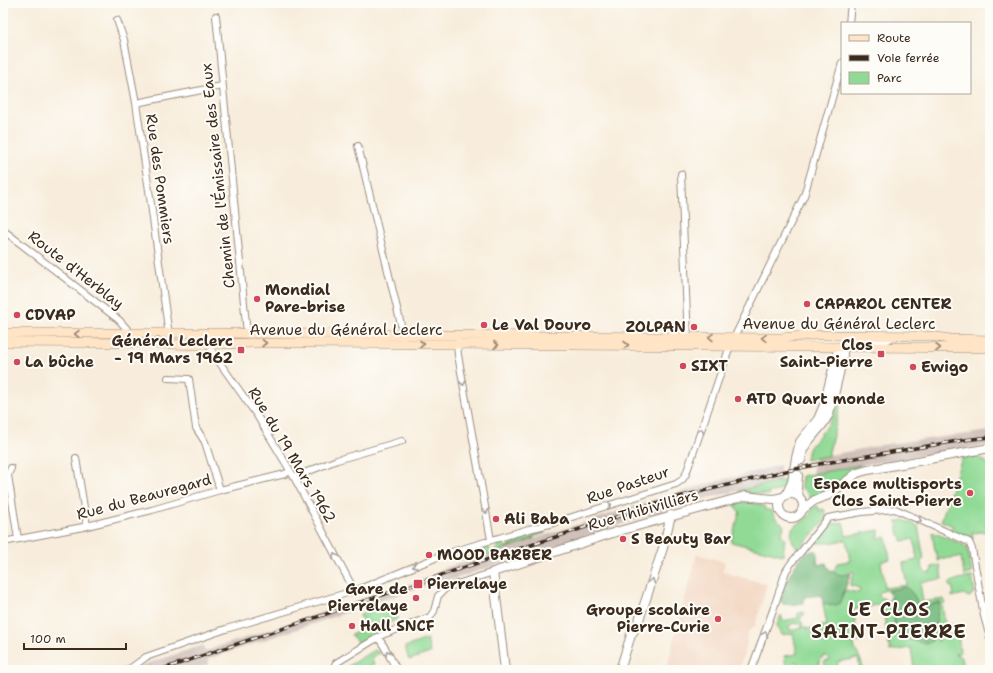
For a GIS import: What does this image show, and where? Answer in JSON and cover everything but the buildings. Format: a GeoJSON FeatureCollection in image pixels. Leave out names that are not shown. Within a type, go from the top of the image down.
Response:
{"type":"FeatureCollection","features":[{"type":"Feature","properties":{"kind":"main road","name":"Avenue du Général Leclerc"},"geometry":{"type":"LineString","coordinates":[[3,334],[128,338],[200,345],[402,340],[464,335],[685,343]]}},
{"type":"Feature","properties":{"kind":"main road","name":"Avenue du Général Leclerc"},"geometry":{"type":"LineString","coordinates":[[3,342],[128,338],[169,334],[247,334],[402,340],[457,345],[732,342],[815,335],[937,337],[990,340]]}},
{"type":"Feature","properties":{"kind":"main road"},"geometry":{"type":"LineString","coordinates":[[831,336],[843,347]]}},
{"type":"Feature","properties":{"kind":"main road"},"geometry":{"type":"LineString","coordinates":[[899,347],[900,342],[903,341],[924,340],[937,337]]}},
{"type":"Feature","properties":{"kind":"main road","name":"Avenue du Général Leclerc"},"geometry":{"type":"LineString","coordinates":[[732,342],[843,347],[990,348]]}},
{"type":"Feature","properties":{"kind":"street"},"geometry":{"type":"LineString","coordinates":[[849,22],[851,3]]}},
{"type":"Feature","properties":{"kind":"street","name":"Chemin de l'Émissaire des Eaux"},"geometry":{"type":"LineString","coordinates":[[216,16],[247,334]]}},
{"type":"Feature","properties":{"kind":"street","name":"Rue des Pommiers"},"geometry":{"type":"LineString","coordinates":[[117,20],[124,40],[136,103],[170,343]]}},
{"type":"Feature","properties":{"kind":"street"},"geometry":{"type":"LineString","coordinates":[[732,342],[804,196],[841,66]]}},
{"type":"Feature","properties":{"kind":"street"},"geometry":{"type":"LineString","coordinates":[[136,103],[222,86]]}},
{"type":"Feature","properties":{"kind":"street"},"geometry":{"type":"LineString","coordinates":[[358,146],[400,321],[402,340]]}},
{"type":"Feature","properties":{"kind":"street"},"geometry":{"type":"LineString","coordinates":[[681,174],[685,343]]}},
{"type":"Feature","properties":{"kind":"street","name":"Route d'Herblay"},"geometry":{"type":"LineString","coordinates":[[3,230],[119,320],[127,329],[128,338]]}},
{"type":"Feature","properties":{"kind":"street"},"geometry":{"type":"LineString","coordinates":[[200,334],[200,345]]}},
{"type":"Feature","properties":{"kind":"street","name":"Rue du 19 Mars 1962"},"geometry":{"type":"LineString","coordinates":[[211,334],[212,352],[256,414],[292,474],[354,590]]}},
{"type":"Feature","properties":{"kind":"street"},"geometry":{"type":"LineString","coordinates":[[124,670],[131,668],[146,657],[226,629],[354,590],[445,554],[491,540],[459,363],[457,345],[459,339],[464,335]]}},
{"type":"Feature","properties":{"kind":"street"},"geometry":{"type":"LineString","coordinates":[[780,511],[779,504],[792,482],[799,446],[803,438],[818,419],[824,405],[836,355],[848,342],[851,341],[882,341],[894,336]]}},
{"type":"Feature","properties":{"kind":"street","name":"Rue Pasteur"},"geometry":{"type":"LineString","coordinates":[[491,540],[550,524],[676,484],[682,480],[686,474],[732,342]]}},
{"type":"Feature","properties":{"kind":"street"},"geometry":{"type":"LineString","coordinates":[[802,510],[802,502],[799,497],[797,485],[803,450],[826,420],[832,405],[842,361],[843,347]]}},
{"type":"Feature","properties":{"kind":"street"},"geometry":{"type":"LineString","coordinates":[[168,378],[189,379],[196,428],[205,442],[220,490]]}},
{"type":"Feature","properties":{"kind":"street","name":"Rue du Beauregard"},"geometry":{"type":"LineString","coordinates":[[3,542],[87,526],[152,510],[220,490],[285,474],[292,474],[402,441]]}},
{"type":"Feature","properties":{"kind":"street"},"geometry":{"type":"LineString","coordinates":[[756,497],[780,511],[784,516],[791,518],[798,515],[815,500],[829,494],[857,473],[988,450]]}},
{"type":"Feature","properties":{"kind":"street"},"geometry":{"type":"LineString","coordinates":[[76,458],[87,526]]}},
{"type":"Feature","properties":{"kind":"street"},"geometry":{"type":"LineString","coordinates":[[11,468],[8,475],[18,539]]}},
{"type":"Feature","properties":{"kind":"street"},"geometry":{"type":"LineString","coordinates":[[784,496],[792,494],[815,500]]}},
{"type":"Feature","properties":{"kind":"street","name":"Rue Thibivilliers"},"geometry":{"type":"LineString","coordinates":[[493,572],[619,531],[745,496],[774,498],[784,496]]}},
{"type":"Feature","properties":{"kind":"street"},"geometry":{"type":"LineString","coordinates":[[750,670],[786,571],[792,562],[828,518],[862,512],[895,509],[969,542],[972,549],[990,638]]}},
{"type":"Feature","properties":{"kind":"street"},"geometry":{"type":"LineString","coordinates":[[620,670],[631,635],[636,626],[663,548],[671,516]]}},
{"type":"Feature","properties":{"kind":"street"},"geometry":{"type":"LineString","coordinates":[[332,670],[336,663],[378,637],[430,617],[434,611],[438,596],[446,588],[493,572],[505,670]]}},
{"type":"Feature","properties":{"kind":"street"},"geometry":{"type":"LineString","coordinates":[[378,637],[397,670]]}},
{"type":"Feature","properties":{"kind":"shaded area"},"geometry":{"type":"Polygon","coordinates":[[[990,431],[990,445],[812,474],[815,458],[887,444],[990,431]]]}},
{"type":"Feature","properties":{"kind":"shaded area"},"geometry":{"type":"Polygon","coordinates":[[[780,465],[780,481],[708,498],[637,519],[445,582],[442,580],[208,659],[209,664],[192,670],[129,670],[203,645],[205,651],[440,574],[439,570],[672,494],[780,465]]]}},
{"type":"Feature","properties":{"kind":"shaded area","name":"Groupe scolaire Pierre-Curie"},"geometry":{"type":"Polygon","coordinates":[[[697,554],[725,562],[722,572],[767,584],[755,626],[750,630],[746,638],[747,643],[739,670],[666,670],[697,554]]]}},
{"type":"Feature","properties":{"kind":"green space"},"geometry":{"type":"Polygon","coordinates":[[[841,402],[828,456],[806,460],[810,447],[828,425],[833,416],[835,407],[841,402]]]}},
{"type":"Feature","properties":{"kind":"green space","name":"Espace multisports Clos Saint-Pierre"},"geometry":{"type":"Polygon","coordinates":[[[978,456],[990,465],[990,531],[972,533],[973,539],[969,541],[950,531],[953,526],[941,521],[962,458],[978,456]]]}},
{"type":"Feature","properties":{"kind":"green space"},"geometry":{"type":"Polygon","coordinates":[[[861,465],[830,490],[820,495],[810,498],[801,487],[802,476],[861,465]]]}},
{"type":"Feature","properties":{"kind":"green space"},"geometry":{"type":"Polygon","coordinates":[[[789,479],[781,488],[777,491],[770,492],[768,495],[738,491],[789,479]]]}},
{"type":"Feature","properties":{"kind":"green space","name":"Espace multisports Clos Saint-Pierre"},"geometry":{"type":"Polygon","coordinates":[[[750,502],[764,506],[764,509],[772,511],[776,518],[782,523],[784,527],[781,535],[785,538],[783,555],[731,542],[740,511],[737,510],[734,503],[750,502]]]}},
{"type":"Feature","properties":{"kind":"green space"},"geometry":{"type":"Polygon","coordinates":[[[818,506],[819,510],[824,509],[827,519],[798,549],[792,540],[792,529],[809,516],[813,508],[818,506]]]}},
{"type":"Feature","properties":{"kind":"green space"},"geometry":{"type":"Polygon","coordinates":[[[903,520],[918,526],[924,559],[921,561],[921,565],[927,573],[931,572],[932,567],[940,565],[942,579],[920,582],[923,602],[944,599],[945,603],[942,604],[946,626],[941,625],[936,631],[935,635],[939,642],[938,637],[958,632],[960,653],[955,654],[961,657],[963,670],[906,670],[914,668],[911,648],[890,651],[882,604],[853,610],[859,643],[852,637],[855,649],[864,670],[860,670],[858,658],[837,662],[839,670],[825,670],[824,662],[828,661],[829,659],[826,656],[819,661],[821,667],[819,670],[798,670],[797,662],[794,662],[792,664],[793,670],[787,670],[784,656],[797,654],[793,633],[782,635],[780,630],[776,628],[781,615],[783,621],[798,618],[798,613],[804,612],[804,615],[800,620],[803,624],[802,626],[800,624],[793,623],[789,627],[790,630],[796,630],[803,627],[806,627],[807,629],[827,625],[823,604],[828,603],[829,606],[839,604],[845,590],[859,593],[860,591],[859,588],[850,585],[854,573],[853,571],[842,575],[832,572],[837,563],[850,561],[846,540],[817,543],[815,540],[830,525],[843,522],[846,536],[879,530],[879,535],[877,538],[886,537],[890,559],[881,562],[885,588],[907,585],[903,563],[917,560],[914,539],[902,541],[901,536],[899,536],[897,522],[903,520]],[[906,587],[882,591],[879,596],[889,602],[894,616],[896,633],[931,642],[940,602],[919,608],[913,594],[906,587]]]}},
{"type":"Feature","properties":{"kind":"green space"},"geometry":{"type":"Polygon","coordinates":[[[545,531],[545,533],[533,537],[534,534],[545,531]]]}},
{"type":"Feature","properties":{"kind":"green space"},"geometry":{"type":"Polygon","coordinates":[[[932,532],[964,545],[968,551],[972,573],[964,575],[961,557],[939,559],[938,561],[932,532]]]}},
{"type":"Feature","properties":{"kind":"green space"},"geometry":{"type":"Polygon","coordinates":[[[527,536],[528,539],[533,537],[534,539],[486,555],[484,552],[462,559],[460,554],[480,549],[482,552],[488,547],[492,552],[496,550],[497,544],[502,543],[506,547],[509,546],[510,542],[515,540],[517,541],[527,536]]]}},
{"type":"Feature","properties":{"kind":"green space"},"geometry":{"type":"Polygon","coordinates":[[[810,551],[817,551],[818,565],[826,563],[830,570],[836,574],[843,575],[851,573],[839,604],[829,606],[828,604],[823,604],[822,595],[804,597],[804,603],[790,605],[783,604],[780,601],[794,567],[807,553],[810,551]]]}},
{"type":"Feature","properties":{"kind":"green space"},"geometry":{"type":"Polygon","coordinates":[[[972,577],[975,593],[968,597],[964,594],[952,597],[954,594],[952,586],[950,587],[949,584],[957,579],[972,577]]]}},
{"type":"Feature","properties":{"kind":"green space"},"geometry":{"type":"Polygon","coordinates":[[[906,587],[914,596],[919,608],[940,602],[931,642],[922,643],[895,635],[894,617],[889,602],[891,596],[887,591],[906,587]]]}},
{"type":"Feature","properties":{"kind":"green space"},"geometry":{"type":"Polygon","coordinates":[[[392,603],[398,618],[359,644],[351,635],[365,629],[360,615],[392,603]]]}},
{"type":"Feature","properties":{"kind":"green space"},"geometry":{"type":"Polygon","coordinates":[[[427,639],[430,653],[409,660],[405,647],[427,639]]]}},
{"type":"Feature","properties":{"kind":"green space"},"geometry":{"type":"Polygon","coordinates":[[[374,650],[380,653],[371,658],[374,664],[373,666],[351,670],[348,666],[374,650]]]}},
{"type":"Feature","properties":{"kind":"railway"},"geometry":{"type":"LineString","coordinates":[[160,670],[674,498],[819,464],[990,437]]}},
{"type":"Feature","properties":{"kind":"place","name":"Mondial Pare-brise"},"geometry":{"type":"Point","coordinates":[257,299]}},
{"type":"Feature","properties":{"kind":"place","name":"CAPAROL CENTER"},"geometry":{"type":"Point","coordinates":[807,304]}},
{"type":"Feature","properties":{"kind":"place","name":"CDVAP"},"geometry":{"type":"Point","coordinates":[17,315]}},
{"type":"Feature","properties":{"kind":"place","name":"Le Val Douro"},"geometry":{"type":"Point","coordinates":[484,325]}},
{"type":"Feature","properties":{"kind":"place","name":"ZOLPAN"},"geometry":{"type":"Point","coordinates":[694,327]}},
{"type":"Feature","properties":{"kind":"place","name":"Général Leclerc - 19 Mars 1962"},"geometry":{"type":"Point","coordinates":[241,350]}},
{"type":"Feature","properties":{"kind":"place","name":"Clos Saint-Pierre"},"geometry":{"type":"Point","coordinates":[881,354]}},
{"type":"Feature","properties":{"kind":"place","name":"La bûche"},"geometry":{"type":"Point","coordinates":[17,362]}},
{"type":"Feature","properties":{"kind":"place","name":"SIXT"},"geometry":{"type":"Point","coordinates":[683,366]}},
{"type":"Feature","properties":{"kind":"place","name":"Ewigo"},"geometry":{"type":"Point","coordinates":[913,367]}},
{"type":"Feature","properties":{"kind":"place","name":"ATD Quart monde"},"geometry":{"type":"Point","coordinates":[738,399]}},
{"type":"Feature","properties":{"kind":"place","name":"Espace multisports Clos Saint-Pierre"},"geometry":{"type":"Point","coordinates":[970,493]}},
{"type":"Feature","properties":{"kind":"place","name":"Ali Baba"},"geometry":{"type":"Point","coordinates":[496,519]}},
{"type":"Feature","properties":{"kind":"place","name":"S Beauty Bar"},"geometry":{"type":"Point","coordinates":[623,539]}},
{"type":"Feature","properties":{"kind":"place","name":"MOOD BARBER"},"geometry":{"type":"Point","coordinates":[429,555]}},
{"type":"Feature","properties":{"kind":"place","name":"Pierrelaye"},"geometry":{"type":"Point","coordinates":[418,584]}},
{"type":"Feature","properties":{"kind":"place","name":"Gare de Pierrelaye"},"geometry":{"type":"Point","coordinates":[416,598]}},
{"type":"Feature","properties":{"kind":"place","name":"Groupe scolaire Pierre-Curie"},"geometry":{"type":"Point","coordinates":[718,619]}},
{"type":"Feature","properties":{"kind":"place","name":"Hall SNCF"},"geometry":{"type":"Point","coordinates":[352,626]}},
{"type":"Feature","properties":{"kind":"district","name":"LE CLOS SAINT-PIERRE"},"geometry":{"type":"Point","coordinates":[889,620]}}]}
